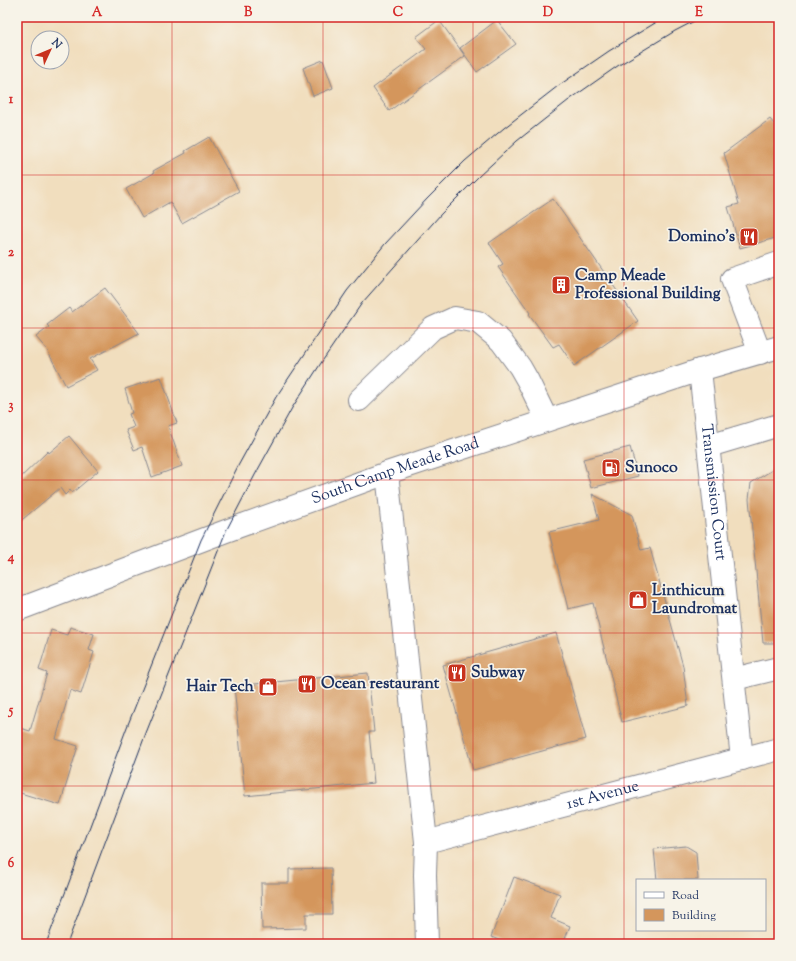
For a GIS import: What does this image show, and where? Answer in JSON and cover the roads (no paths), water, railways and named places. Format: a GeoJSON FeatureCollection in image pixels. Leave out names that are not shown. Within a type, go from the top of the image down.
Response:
{"type":"FeatureCollection","features":[{"type":"Feature","properties":{"kind":"main road"},"geometry":{"type":"LineString","coordinates":[[769,350],[732,279],[779,263]]}},
{"type":"Feature","properties":{"kind":"main road"},"geometry":{"type":"LineString","coordinates":[[359,400],[433,328],[455,318],[478,322],[501,341],[520,367],[547,420]]}},
{"type":"Feature","properties":{"kind":"main road","name":"South Camp Meade Road"},"geometry":{"type":"LineString","coordinates":[[17,610],[387,473],[700,370],[769,350]]}},
{"type":"Feature","properties":{"kind":"main road","name":"Transmission Court"},"geometry":{"type":"LineString","coordinates":[[700,370],[742,759]]}},
{"type":"Feature","properties":{"kind":"main road"},"geometry":{"type":"LineString","coordinates":[[709,446],[779,425]]}},
{"type":"Feature","properties":{"kind":"main road"},"geometry":{"type":"LineString","coordinates":[[387,473],[426,842],[425,875],[427,944]]}},
{"type":"Feature","properties":{"kind":"main road"},"geometry":{"type":"LineString","coordinates":[[734,680],[779,668]]}},
{"type":"Feature","properties":{"kind":"main road","name":"1st Avenue"},"geometry":{"type":"LineString","coordinates":[[426,842],[779,749]]}},
{"type":"Feature","properties":{"kind":"tram line"},"geometry":{"type":"LineString","coordinates":[[46,944],[127,727],[201,540],[238,466],[276,397],[347,291],[385,244],[465,161],[504,128],[558,86],[609,51],[665,17]]}},
{"type":"Feature","properties":{"kind":"tram line"},"geometry":{"type":"LineString","coordinates":[[67,944],[146,733],[226,531],[292,408],[362,303],[441,214],[517,141],[569,100],[619,65],[675,31],[702,17]]}},
{"type":"Feature","properties":{"kind":"place","name":"Domino's"},"geometry":{"type":"Point","coordinates":[749,237]}},
{"type":"Feature","properties":{"kind":"place","name":"Camp Meade Professional Building"},"geometry":{"type":"Point","coordinates":[561,285]}},
{"type":"Feature","properties":{"kind":"place","name":"Sunoco"},"geometry":{"type":"Point","coordinates":[611,468]}},
{"type":"Feature","properties":{"kind":"place","name":"Linthicum Laundromat"},"geometry":{"type":"Point","coordinates":[638,600]}},
{"type":"Feature","properties":{"kind":"place","name":"Subway"},"geometry":{"type":"Point","coordinates":[457,673]}},
{"type":"Feature","properties":{"kind":"place","name":"Ocean restaurant"},"geometry":{"type":"Point","coordinates":[307,684]}},
{"type":"Feature","properties":{"kind":"place","name":"Hair Tech"},"geometry":{"type":"Point","coordinates":[268,687]}}]}
